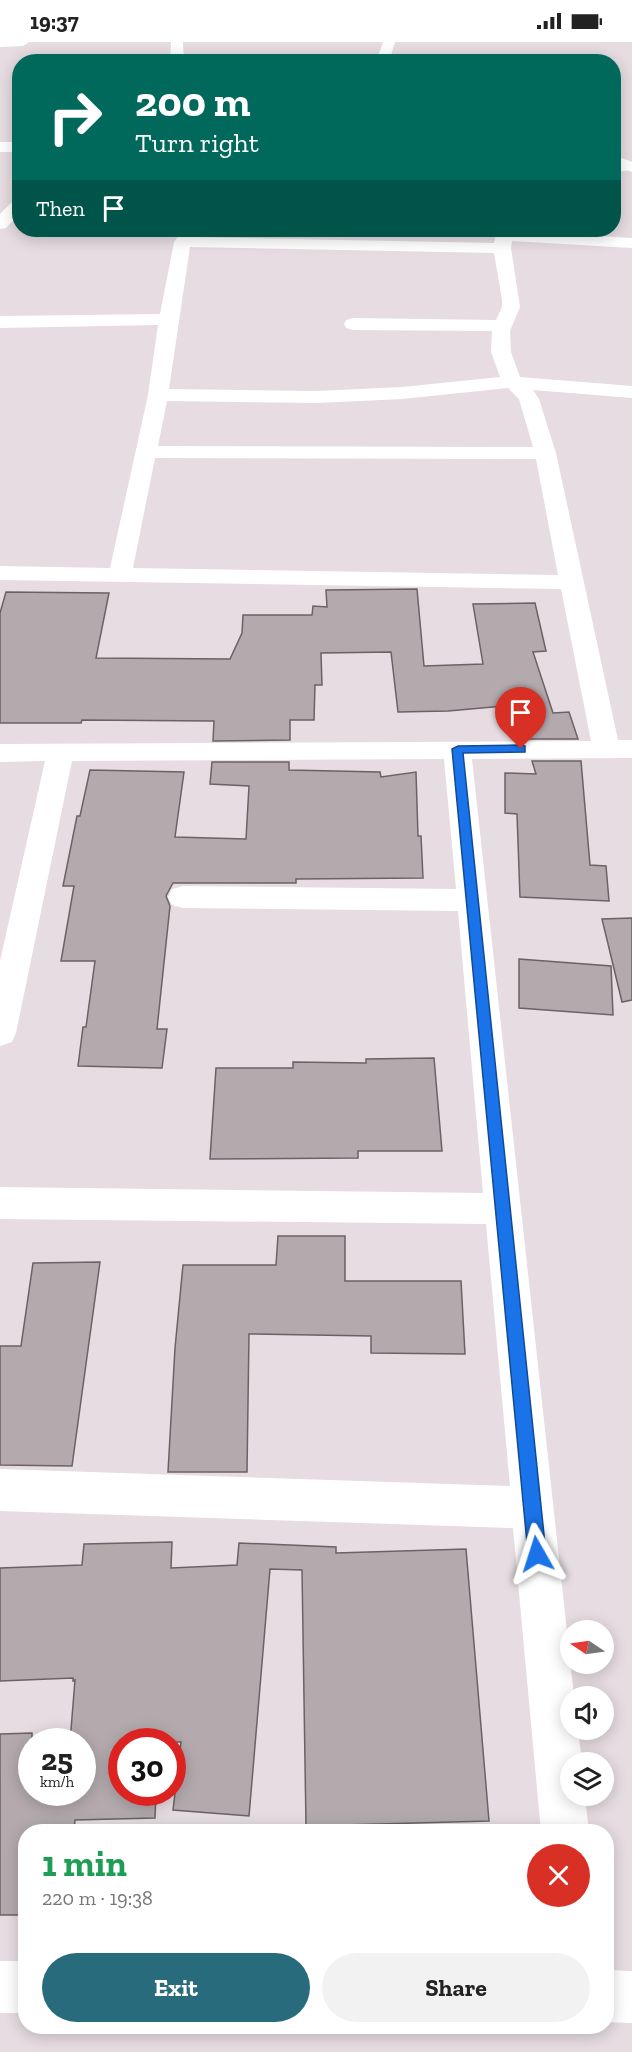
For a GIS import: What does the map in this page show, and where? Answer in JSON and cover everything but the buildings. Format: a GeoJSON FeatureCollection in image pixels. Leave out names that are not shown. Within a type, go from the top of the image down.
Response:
{"type":"FeatureCollection","features":[{"type":"Feature","properties":{"kind":"street"},"geometry":{"type":"LineString","coordinates":[[0,43],[23,42]]}},
{"type":"Feature","properties":{"kind":"street"},"geometry":{"type":"LineString","coordinates":[[0,224],[12,204]]}},
{"type":"Feature","properties":{"kind":"street"},"geometry":{"type":"LineString","coordinates":[[120,575],[158,395],[168,320],[186,237]]}},
{"type":"Feature","properties":{"kind":"street"},"geometry":{"type":"LineString","coordinates":[[345,237],[504,238],[632,243]]}},
{"type":"Feature","properties":{"kind":"street"},"geometry":{"type":"LineString","coordinates":[[0,753],[619,749],[573,582],[545,453],[529,399],[522,388],[512,382],[501,352],[503,326],[511,300],[504,238]]}},
{"type":"Feature","properties":{"kind":"street"},"geometry":{"type":"LineString","coordinates":[[0,322],[168,320]]}},
{"type":"Feature","properties":{"kind":"street"},"geometry":{"type":"LineString","coordinates":[[353,324],[503,326]]}},
{"type":"Feature","properties":{"kind":"street"},"geometry":{"type":"LineString","coordinates":[[158,395],[318,397],[402,393],[512,382],[632,392]]}},
{"type":"Feature","properties":{"kind":"street"},"geometry":{"type":"LineString","coordinates":[[146,452],[545,453]]}},
{"type":"Feature","properties":{"kind":"street"},"geometry":{"type":"LineString","coordinates":[[0,573],[573,582]]}},
{"type":"Feature","properties":{"kind":"street"},"geometry":{"type":"LineString","coordinates":[[458,749],[564,1824]]}},
{"type":"Feature","properties":{"kind":"street"},"geometry":{"type":"LineString","coordinates":[[0,1033],[13,909],[61,751]]}},
{"type":"Feature","properties":{"kind":"street"},"geometry":{"type":"LineString","coordinates":[[183,897],[473,900]]}},
{"type":"Feature","properties":{"kind":"street"},"geometry":{"type":"LineString","coordinates":[[0,1203],[503,1209]]}},
{"type":"Feature","properties":{"kind":"street"},"geometry":{"type":"LineString","coordinates":[[0,1490],[532,1508]]}},
{"type":"Feature","properties":{"kind":"street"},"geometry":{"type":"LineString","coordinates":[[0,1987],[18,1987]]}},
{"type":"Feature","properties":{"kind":"street"},"geometry":{"type":"LineString","coordinates":[[614,1996],[632,1997]]}},
{"type":"Feature","properties":{"kind":"route"},"geometry":{"type":"LineString","coordinates":[[521,749],[458,749],[537,1554]]}}]}
